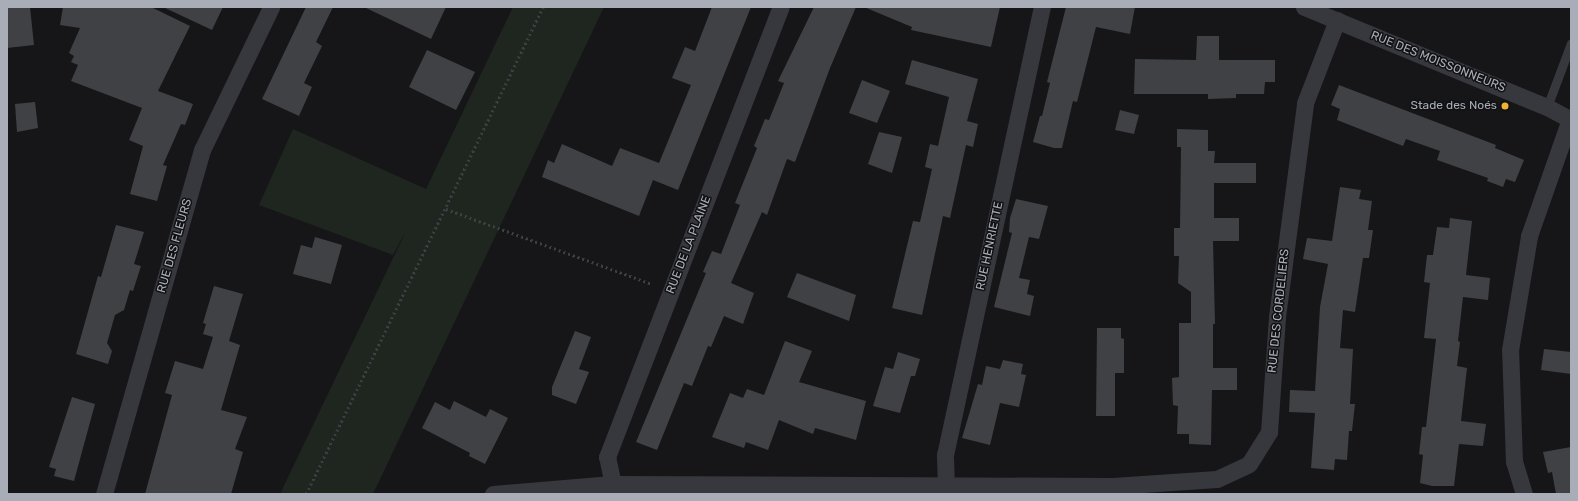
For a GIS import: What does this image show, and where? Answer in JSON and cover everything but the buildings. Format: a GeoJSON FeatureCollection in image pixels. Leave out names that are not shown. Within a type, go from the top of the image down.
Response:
{"type":"FeatureCollection","features":[{"type":"Feature","properties":{"kind":"street","name":"RUE DES FLEURS"},"geometry":{"type":"LineString","coordinates":[[104,494],[202,150],[271,7]]}},
{"type":"Feature","properties":{"kind":"street","name":"RUE DE LA PLAINE"},"geometry":{"type":"LineString","coordinates":[[614,489],[607,457],[781,7]]}},
{"type":"Feature","properties":{"kind":"street","name":"RUE HENRIETTE"},"geometry":{"type":"LineString","coordinates":[[946,486],[945,455],[1042,7]]}},
{"type":"Feature","properties":{"kind":"street","name":"RUE DES MOISSONNEURS"},"geometry":{"type":"LineString","coordinates":[[1304,7],[1547,107],[1571,119]]}},
{"type":"Feature","properties":{"kind":"street","name":"RUE DES CORDELIERS"},"geometry":{"type":"LineString","coordinates":[[494,494],[614,489],[946,486],[1112,490],[1217,479],[1249,464],[1269,432],[1277,318],[1306,103],[1337,20]]}},
{"type":"Feature","properties":{"kind":"street"},"geometry":{"type":"LineString","coordinates":[[1524,494],[1514,462],[1510,350],[1529,236],[1571,119]]}},
{"type":"Feature","properties":{"kind":"lane"},"geometry":{"type":"LineString","coordinates":[[1547,107],[1571,43]]}},
{"type":"Feature","properties":{"kind":"path"},"geometry":{"type":"LineString","coordinates":[[306,494],[446,209],[542,7]]}},
{"type":"Feature","properties":{"kind":"path"},"geometry":{"type":"LineString","coordinates":[[446,209],[671,291]]}},
{"type":"Feature","properties":{"kind":"shaded area"},"geometry":{"type":"Polygon","coordinates":[[[513,7],[604,7],[373,494],[280,494],[407,229],[393,255],[259,205],[293,129],[426,189],[513,7]]]}},
{"type":"Feature","properties":{"kind":"place","name":"Stade des Noés"},"geometry":{"type":"Point","coordinates":[1505,106]}}]}
